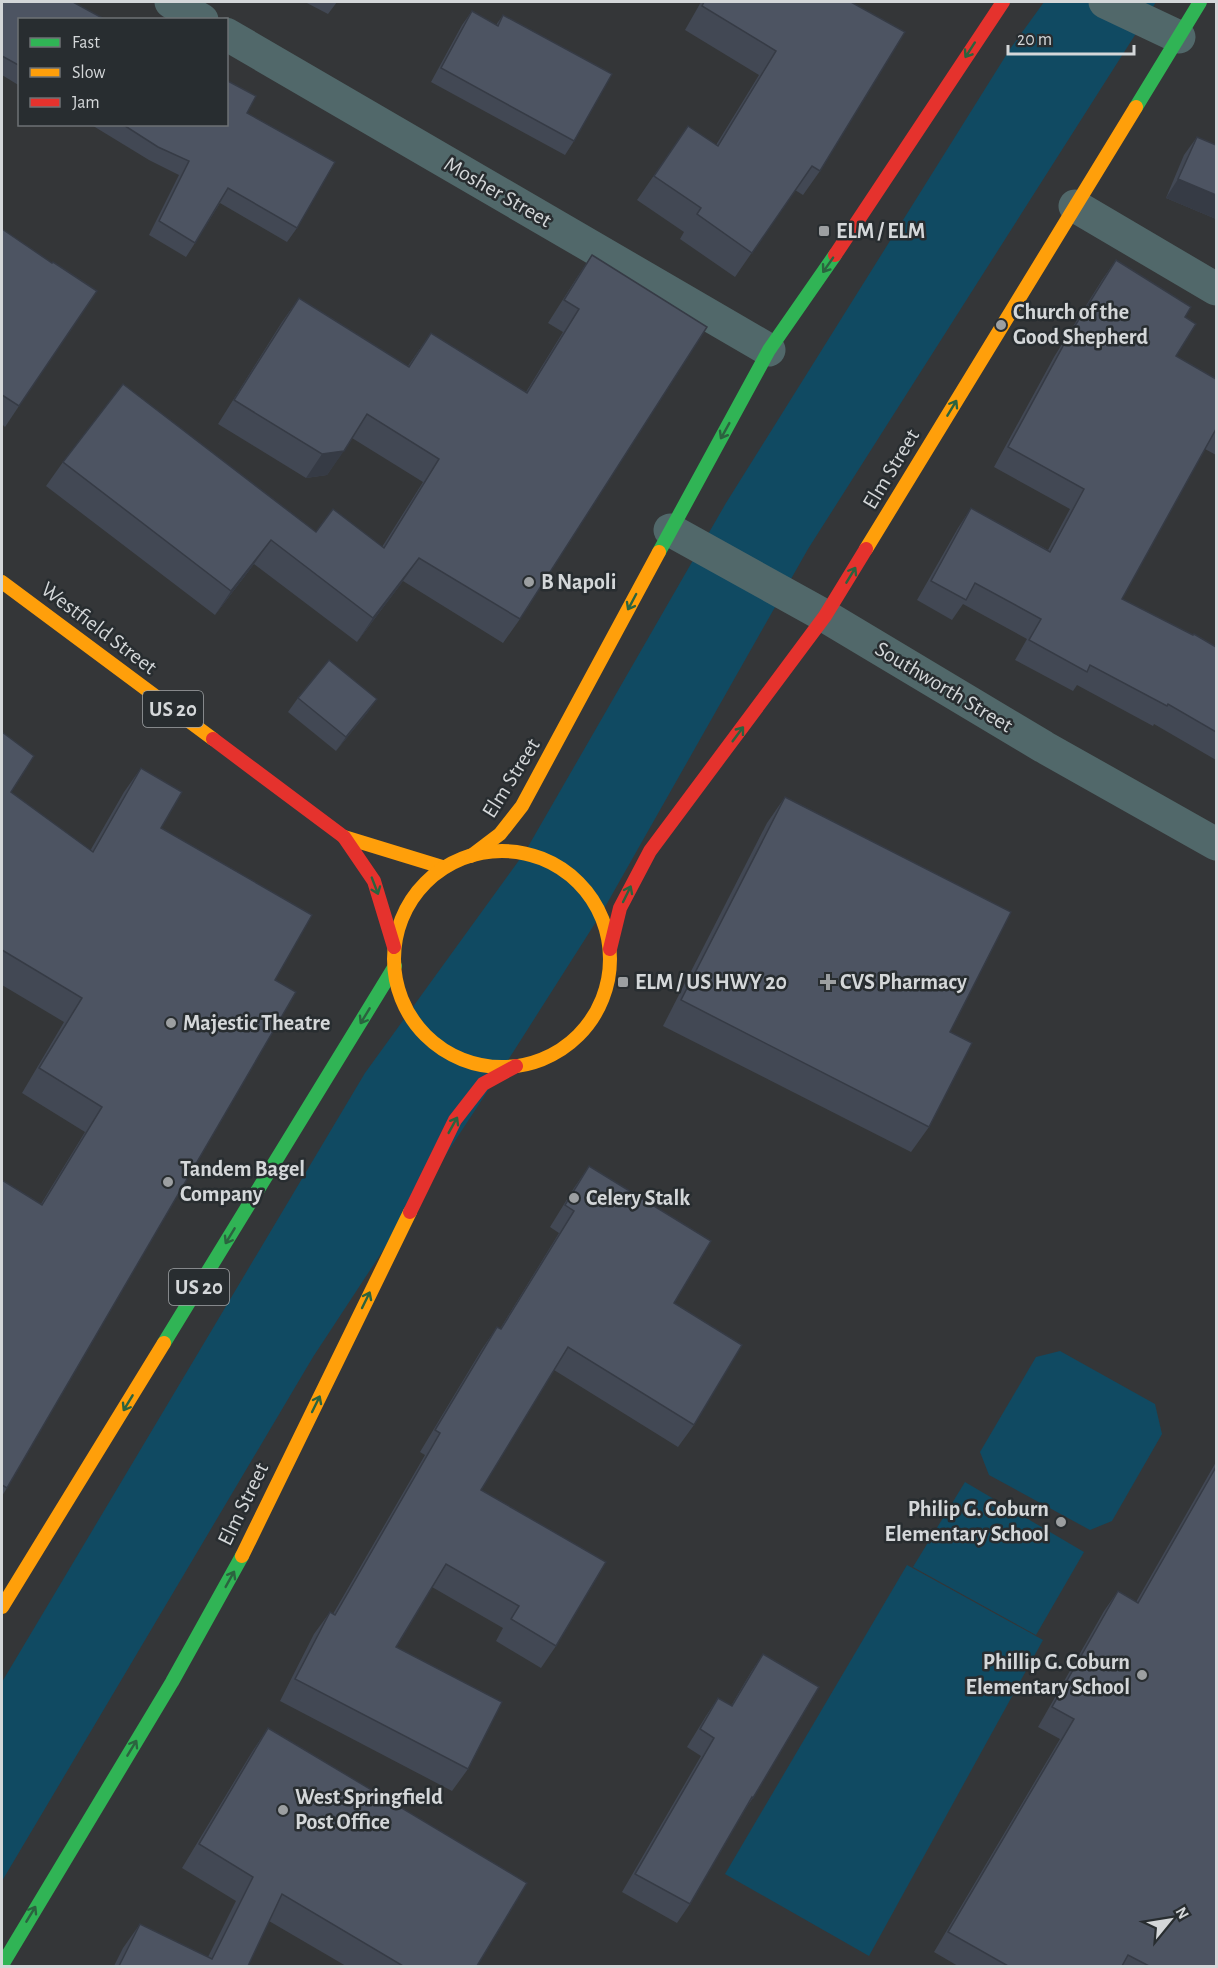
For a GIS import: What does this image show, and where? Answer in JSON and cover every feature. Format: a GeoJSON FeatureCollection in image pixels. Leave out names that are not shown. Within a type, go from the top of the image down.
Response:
{"type":"FeatureCollection","features":[{"type":"Feature","properties":{"kind":"main road","name":"Elm Street"},"geometry":{"type":"LineString","coordinates":[[471,856],[490,845],[513,821],[769,350],[1003,2]]}},
{"type":"Feature","properties":{"kind":"main road","name":"Elm Street"},"geometry":{"type":"LineString","coordinates":[[610,949],[620,908],[650,851],[825,616],[1200,2]]}},
{"type":"Feature","properties":{"kind":"main road","name":"Westfield Street"},"geometry":{"type":"LineString","coordinates":[[2,582],[344,837],[374,881],[394,947]]}},
{"type":"Feature","properties":{"kind":"main road","name":"Westfield Street"},"geometry":{"type":"LineString","coordinates":[[344,837],[442,867]]}},
{"type":"Feature","properties":{"kind":"main road"},"geometry":{"type":"LineString","coordinates":[[394,947],[404,913],[424,882],[442,867],[488,851],[525,852],[556,864],[583,886],[601,914],[610,949],[608,985],[594,1018],[569,1045],[537,1062],[502,1068],[466,1062],[434,1044],[410,1017],[396,984],[395,966]]}},
{"type":"Feature","properties":{"kind":"main road","name":"US 20"},"geometry":{"type":"LineString","coordinates":[[6,1590],[395,966],[394,947]]}},
{"type":"Feature","properties":{"kind":"main road","name":"Elm Street"},"geometry":{"type":"LineString","coordinates":[[2,1965],[172,1682],[234,1572],[455,1120],[483,1084],[516,1066]]}},
{"type":"Feature","properties":{"kind":"street"},"geometry":{"type":"LineString","coordinates":[[171,2],[199,18]]}},
{"type":"Feature","properties":{"kind":"street"},"geometry":{"type":"LineString","coordinates":[[1105,2],[1179,37]]}},
{"type":"Feature","properties":{"kind":"street","name":"Mosher Street"},"geometry":{"type":"LineString","coordinates":[[228,35],[769,350]]}},
{"type":"Feature","properties":{"kind":"street"},"geometry":{"type":"LineString","coordinates":[[1075,206],[1216,289]]}},
{"type":"Feature","properties":{"kind":"street","name":"Southworth Street"},"geometry":{"type":"LineString","coordinates":[[670,530],[825,616],[1044,747],[1216,844]]}},
{"type":"Feature","properties":{"kind":"shaded area"},"geometry":{"type":"Polygon","coordinates":[[[1044,2],[1156,2],[808,549],[601,914],[313,1357],[2,1881],[2,1682],[365,1073],[525,852],[726,503],[1010,49],[1044,2]]]}},
{"type":"Feature","properties":{"kind":"shaded area"},"geometry":{"type":"Polygon","coordinates":[[[1060,1351],[1155,1404],[1162,1434],[1112,1521],[1090,1530],[989,1475],[980,1452],[1036,1357],[1060,1351]]]}},
{"type":"Feature","properties":{"kind":"shaded area"},"geometry":{"type":"Polygon","coordinates":[[[965,1482],[1084,1552],[1036,1635],[913,1567],[965,1482]]]}},
{"type":"Feature","properties":{"kind":"shaded area"},"geometry":{"type":"Polygon","coordinates":[[[907,1565],[1043,1640],[869,1956],[725,1874],[907,1565]]]}},
{"type":"Feature","properties":{"kind":"building"},"geometry":{"type":"Polygon","coordinates":[[[2,2],[73,2],[102,18],[18,18],[18,65],[2,56],[2,2]]]}},
{"type":"Feature","properties":{"kind":"building"},"geometry":{"type":"Polygon","coordinates":[[[704,2],[851,2],[905,32],[820,171],[812,166],[752,253],[697,214],[701,208],[654,176],[688,126],[718,146],[776,51],[702,6],[704,2]]]}},
{"type":"Feature","properties":{"kind":"building"},"geometry":{"type":"Polygon","coordinates":[[[472,11],[498,26],[503,15],[612,74],[574,141],[441,68],[472,11]]]}},
{"type":"Feature","properties":{"kind":"building"},"geometry":{"type":"Polygon","coordinates":[[[228,81],[256,96],[247,113],[335,162],[297,228],[228,188],[195,243],[159,221],[189,161],[158,147],[125,126],[228,126],[228,81]]]}},
{"type":"Feature","properties":{"kind":"building"},"geometry":{"type":"Polygon","coordinates":[[[1197,137],[1216,145],[1216,195],[1178,179],[1197,137]]]}},
{"type":"Feature","properties":{"kind":"building"},"geometry":{"type":"Polygon","coordinates":[[[2,229],[97,291],[19,406],[2,395],[2,229]]]}},
{"type":"Feature","properties":{"kind":"building"},"geometry":{"type":"Polygon","coordinates":[[[592,255],[707,327],[520,619],[419,558],[373,618],[271,540],[231,591],[63,462],[123,384],[316,532],[333,509],[384,548],[439,459],[367,414],[344,451],[322,454],[234,400],[299,298],[409,367],[431,333],[527,393],[579,309],[564,300],[592,255]]]}},
{"type":"Feature","properties":{"kind":"building"},"geometry":{"type":"Polygon","coordinates":[[[1116,260],[1191,307],[1185,317],[1196,324],[1176,356],[1216,379],[1216,429],[1122,599],[1216,647],[1216,732],[1168,704],[1167,706],[1090,665],[1087,672],[1029,640],[1041,619],[975,583],[966,600],[931,581],[971,508],[1050,552],[1084,489],[1008,447],[1068,337],[1116,260]]]}},
{"type":"Feature","properties":{"kind":"building"},"geometry":{"type":"Polygon","coordinates":[[[329,660],[377,699],[346,737],[298,698],[329,660]]]}},
{"type":"Feature","properties":{"kind":"building"},"geometry":{"type":"Polygon","coordinates":[[[2,732],[34,756],[11,792],[93,852],[141,768],[182,792],[161,828],[312,915],[275,980],[296,992],[7,1488],[2,1485],[2,1180],[42,1205],[102,1107],[39,1068],[82,998],[2,950],[2,732]]]}},
{"type":"Feature","properties":{"kind":"building","name":"CVS Pharmacy"},"geometry":{"type":"Polygon","coordinates":[[[785,797],[1011,912],[950,1032],[972,1043],[929,1127],[681,1000],[785,797]]]}},
{"type":"Feature","properties":{"kind":"building"},"geometry":{"type":"Polygon","coordinates":[[[589,1166],[711,1241],[674,1303],[742,1345],[694,1425],[568,1347],[481,1490],[606,1562],[556,1646],[511,1619],[519,1606],[446,1564],[396,1647],[502,1702],[468,1769],[295,1679],[330,1612],[335,1615],[440,1433],[435,1430],[497,1327],[501,1329],[574,1211],[565,1205],[589,1166]]]}},
{"type":"Feature","properties":{"kind":"building","name":"Phillip G. Coburn Elementary School"},"geometry":{"type":"Polygon","coordinates":[[[1216,1467],[1216,1966],[1149,1966],[1128,1955],[1122,1966],[1008,1966],[948,1932],[1074,1719],[1052,1707],[1118,1591],[1138,1603],[1216,1467]]]}},
{"type":"Feature","properties":{"kind":"building"},"geometry":{"type":"Polygon","coordinates":[[[763,1654],[819,1687],[690,1904],[635,1874],[714,1738],[700,1729],[718,1698],[732,1706],[763,1654]]]}},
{"type":"Feature","properties":{"kind":"building","name":"West Springfield Post Office"},"geometry":{"type":"Polygon","coordinates":[[[268,1728],[527,1883],[477,1966],[403,1966],[282,1894],[248,1966],[119,1966],[140,1924],[212,1959],[253,1877],[199,1844],[268,1728]]]}},
{"type":"Feature","properties":{"kind":"traffic: fast"},"geometry":{"type":"LineString","coordinates":[[1136,107],[1200,2]]}},
{"type":"Feature","properties":{"kind":"traffic: fast"},"geometry":{"type":"LineString","coordinates":[[659,552],[769,350],[835,255]]}},
{"type":"Feature","properties":{"kind":"traffic: fast"},"geometry":{"type":"LineString","coordinates":[[164,1343],[395,966]]}},
{"type":"Feature","properties":{"kind":"traffic: fast"},"geometry":{"type":"LineString","coordinates":[[2,1965],[172,1682],[242,1556]]}},
{"type":"Feature","properties":{"kind":"traffic: slow"},"geometry":{"type":"LineString","coordinates":[[866,549],[1136,107]]}},
{"type":"Feature","properties":{"kind":"traffic: slow"},"geometry":{"type":"LineString","coordinates":[[471,856],[500,834],[522,806],[659,552]]}},
{"type":"Feature","properties":{"kind":"traffic: slow"},"geometry":{"type":"LineString","coordinates":[[2,582],[213,739]]}},
{"type":"Feature","properties":{"kind":"traffic: slow"},"geometry":{"type":"LineString","coordinates":[[344,837],[442,867]]}},
{"type":"Feature","properties":{"kind":"traffic: slow"},"geometry":{"type":"LineString","coordinates":[[502,851],[523,853],[543,859],[562,869],[585,890],[602,918],[608,938],[610,959],[608,980],[602,1000],[592,1019],[571,1042],[543,1059],[523,1065],[502,1067],[481,1065],[461,1059],[442,1049],[419,1028],[402,1000],[396,980],[394,959],[396,938],[402,918],[412,899],[433,876],[461,859],[481,853],[502,851]]}},
{"type":"Feature","properties":{"kind":"traffic: slow"},"geometry":{"type":"LineString","coordinates":[[242,1556],[410,1212]]}},
{"type":"Feature","properties":{"kind":"traffic: slow"},"geometry":{"type":"LineString","coordinates":[[2,1607],[164,1343]]}},
{"type":"Feature","properties":{"kind":"traffic: jam"},"geometry":{"type":"LineString","coordinates":[[835,255],[1003,2]]}},
{"type":"Feature","properties":{"kind":"traffic: jam"},"geometry":{"type":"LineString","coordinates":[[610,949],[620,908],[650,851],[825,616],[866,549]]}},
{"type":"Feature","properties":{"kind":"traffic: jam"},"geometry":{"type":"LineString","coordinates":[[213,739],[344,837],[374,881],[394,947]]}},
{"type":"Feature","properties":{"kind":"traffic: jam"},"geometry":{"type":"LineString","coordinates":[[410,1212],[455,1120],[483,1084],[516,1066]]}},
{"type":"Feature","properties":{"kind":"place","name":"ELM / ELM"},"geometry":{"type":"Point","coordinates":[824,231]}},
{"type":"Feature","properties":{"kind":"place","name":"Church of the Good Shepherd"},"geometry":{"type":"Point","coordinates":[1001,325]}},
{"type":"Feature","properties":{"kind":"place","name":"B Napoli"},"geometry":{"type":"Point","coordinates":[529,582]}},
{"type":"Feature","properties":{"kind":"place","name":"ELM / US HWY 20"},"geometry":{"type":"Point","coordinates":[623,982]}},
{"type":"Feature","properties":{"kind":"place","name":"CVS Pharmacy"},"geometry":{"type":"Point","coordinates":[828,982]}},
{"type":"Feature","properties":{"kind":"place","name":"Majestic Theatre"},"geometry":{"type":"Point","coordinates":[171,1023]}},
{"type":"Feature","properties":{"kind":"place","name":"Tandem Bagel Company"},"geometry":{"type":"Point","coordinates":[168,1182]}},
{"type":"Feature","properties":{"kind":"place","name":"Celery Stalk"},"geometry":{"type":"Point","coordinates":[574,1198]}},
{"type":"Feature","properties":{"kind":"place","name":"Philip G. Coburn Elementary School"},"geometry":{"type":"Point","coordinates":[1061,1522]}},
{"type":"Feature","properties":{"kind":"place","name":"Phillip G. Coburn Elementary School"},"geometry":{"type":"Point","coordinates":[1142,1675]}},
{"type":"Feature","properties":{"kind":"place","name":"West Springfield Post Office"},"geometry":{"type":"Point","coordinates":[283,1810]}}]}
